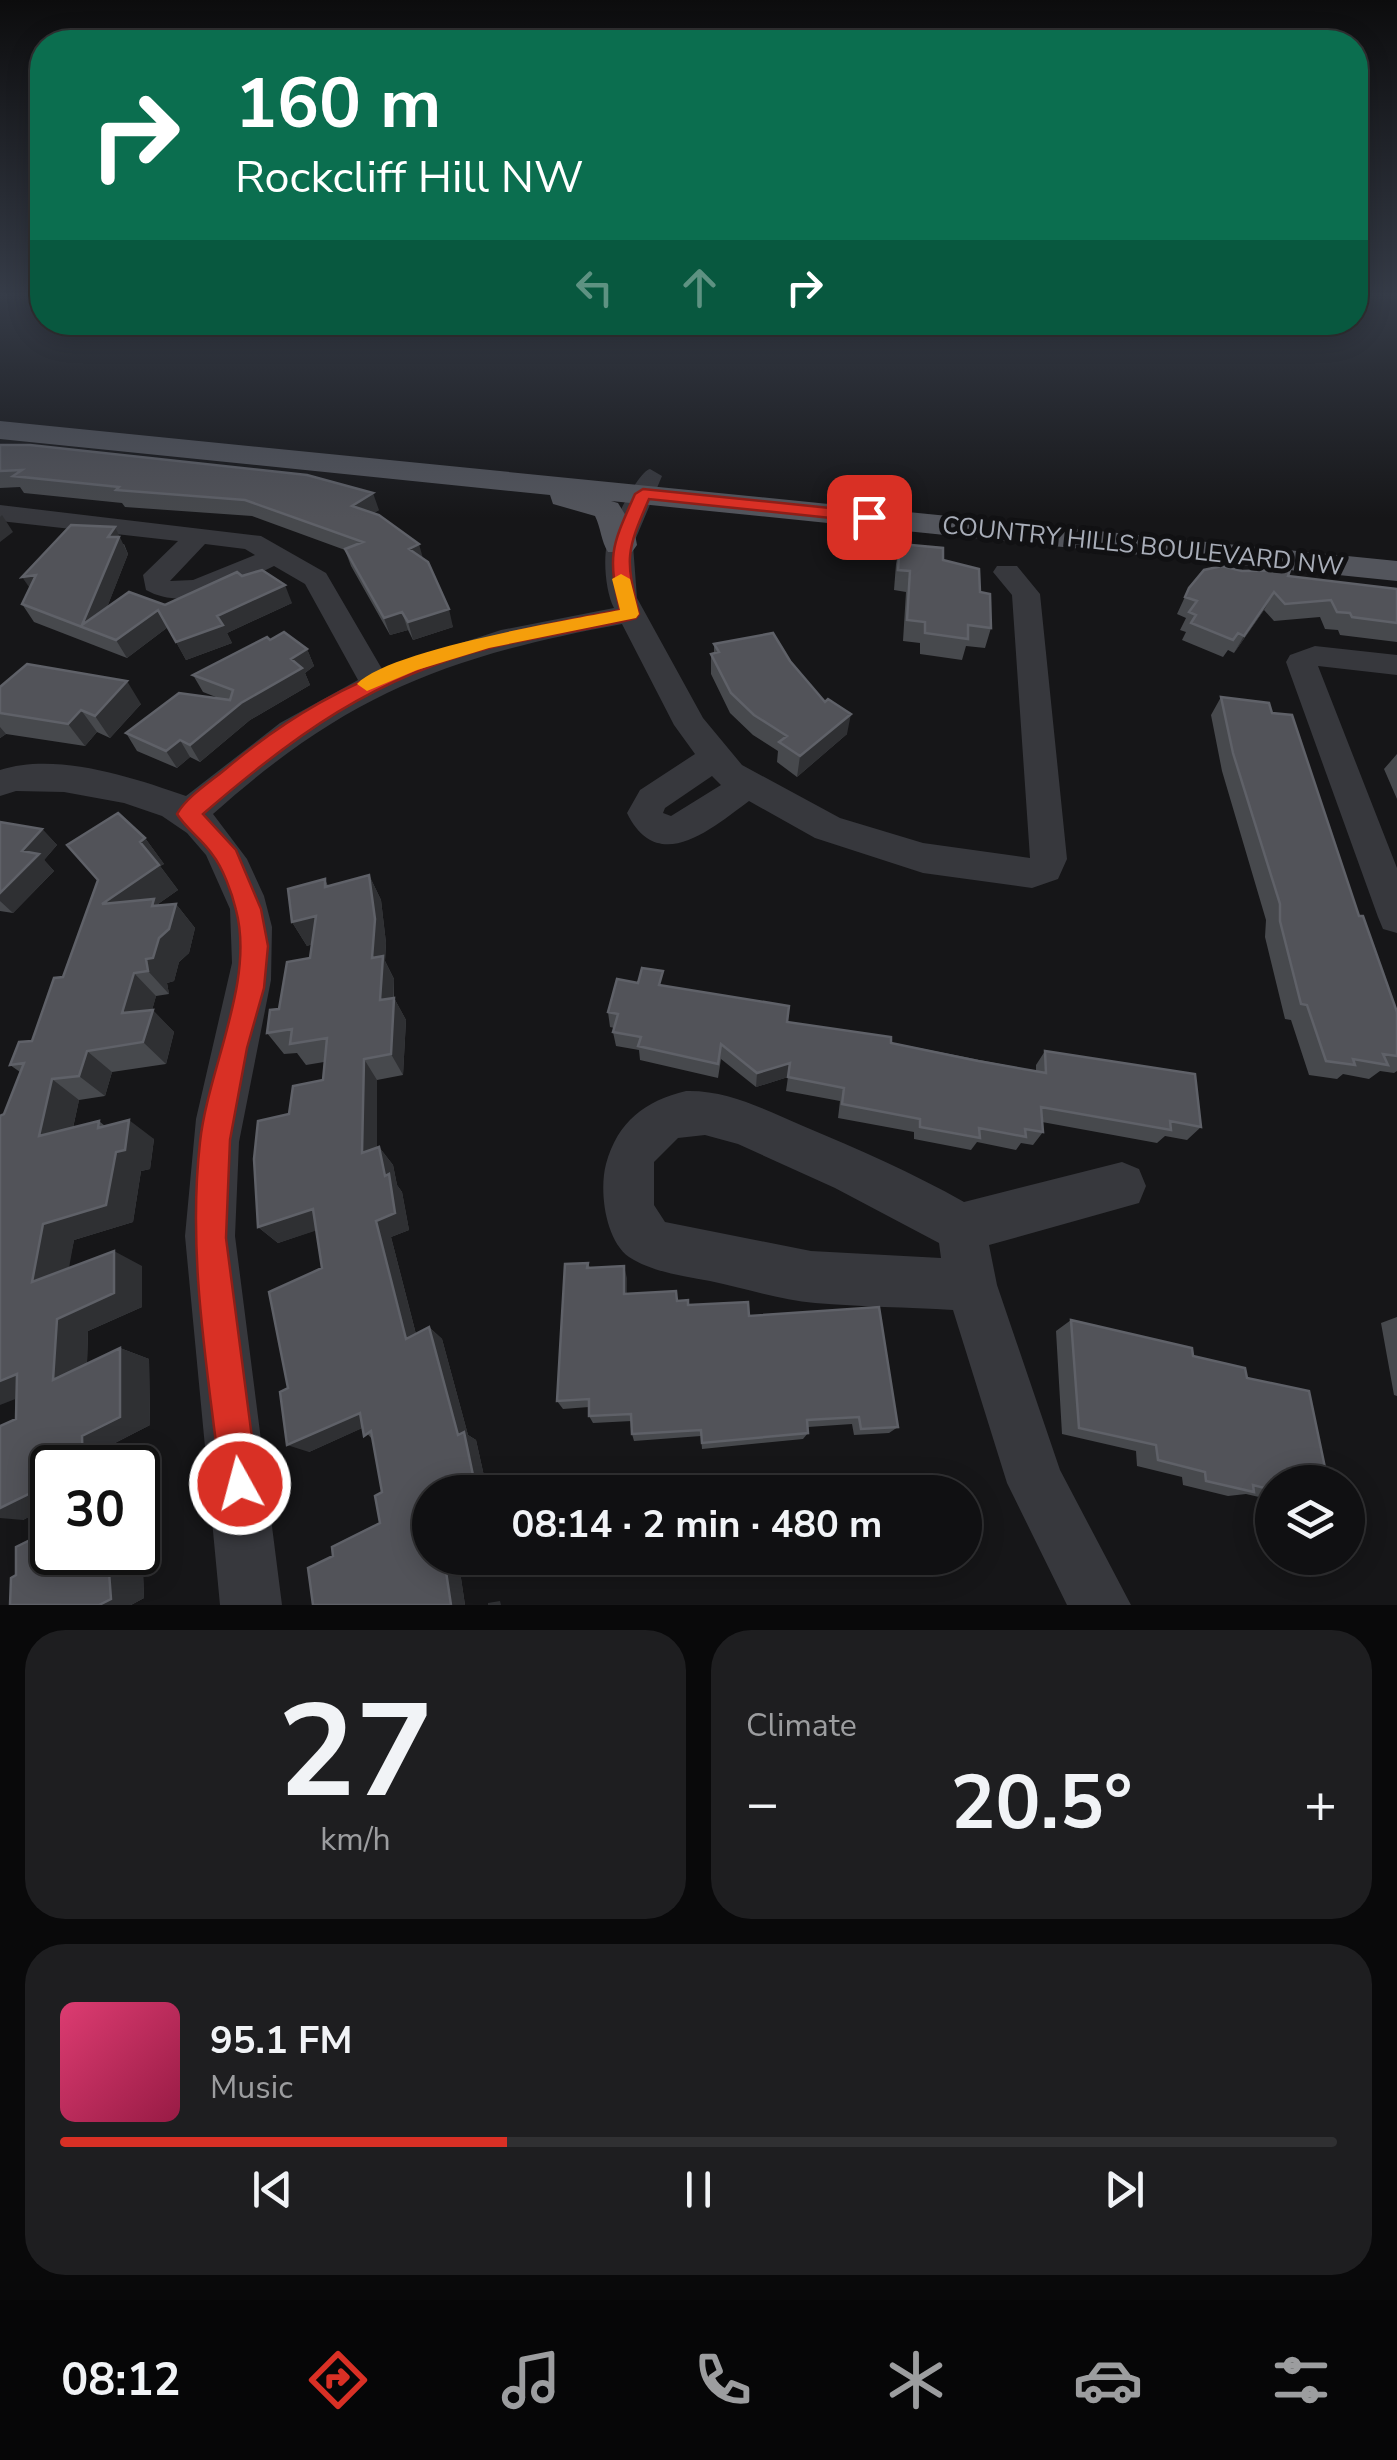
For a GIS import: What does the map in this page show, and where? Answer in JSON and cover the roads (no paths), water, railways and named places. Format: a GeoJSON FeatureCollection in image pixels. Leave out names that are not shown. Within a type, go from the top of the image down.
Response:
{"type":"FeatureCollection","features":[{"type":"Feature","properties":{"kind":"main road","name":"COUNTRY HILLS BOULEVARD NW"},"geometry":{"type":"LineString","coordinates":[[0,430],[480,479],[646,485],[1397,552]]}},
{"type":"Feature","properties":{"kind":"main road","name":"COUNTRY HILLS BOULEVARD NW"},"geometry":{"type":"LineString","coordinates":[[352,464],[517,468],[1397,571]]}},
{"type":"Feature","properties":{"kind":"main road"},"geometry":{"type":"LineString","coordinates":[[480,479],[576,499],[607,510],[618,529],[620,545]]}},
{"type":"Feature","properties":{"kind":"street"},"geometry":{"type":"LineString","coordinates":[[646,485],[620,545],[619,566],[630,614],[690,726],[715,757],[746,785],[828,828],[923,858],[1032,873],[1045,868],[1048,859],[1026,594],[1007,572]]}},
{"type":"Feature","properties":{"kind":"street"},"geometry":{"type":"LineString","coordinates":[[0,513],[252,542],[316,580],[374,681]]}},
{"type":"Feature","properties":{"kind":"street"},"geometry":{"type":"LineString","coordinates":[[200,535],[157,575],[156,584],[162,590],[174,593],[199,588],[276,555]]}},
{"type":"Feature","properties":{"kind":"street"},"geometry":{"type":"LineString","coordinates":[[189,814],[257,753],[337,700],[374,681],[486,642],[630,614]]}},
{"type":"Feature","properties":{"kind":"street"},"geometry":{"type":"LineString","coordinates":[[1397,665],[1315,656],[1301,662],[1397,917]]}},
{"type":"Feature","properties":{"kind":"street"},"geometry":{"type":"LineString","coordinates":[[715,757],[652,799],[645,813],[650,823],[662,832],[677,830],[746,785]]}},
{"type":"Feature","properties":{"kind":"street"},"geometry":{"type":"LineString","coordinates":[[0,783],[7,778],[52,778],[160,799],[189,814],[224,850],[249,909],[255,946],[251,988],[233,1048],[215,1140],[210,1238],[251,1605]]}},
{"type":"Feature","properties":{"kind":"street"},"geometry":{"type":"LineString","coordinates":[[971,1285],[811,1276],[662,1246],[642,1236],[632,1219],[628,1177],[634,1148],[651,1126],[666,1118],[707,1113],[748,1126],[895,1188],[961,1228],[1122,1186]]}},
{"type":"Feature","properties":{"kind":"street"},"geometry":{"type":"LineString","coordinates":[[961,1228],[971,1285],[1036,1482],[1100,1605]]}}]}
